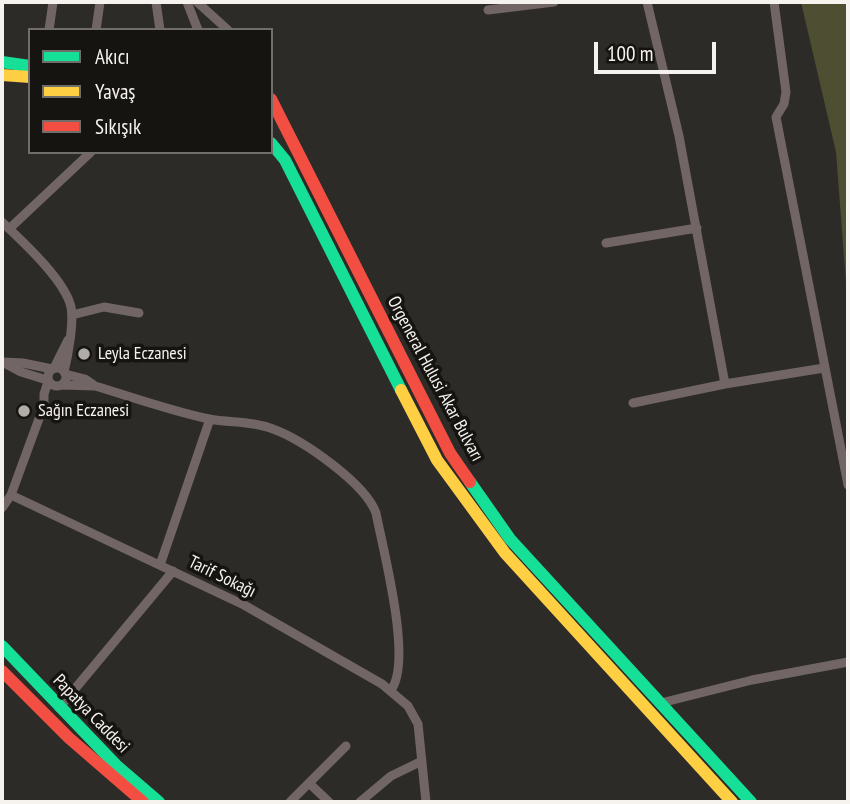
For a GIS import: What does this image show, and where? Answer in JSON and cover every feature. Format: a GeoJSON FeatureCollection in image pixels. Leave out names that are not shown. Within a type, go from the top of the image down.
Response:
{"type":"FeatureCollection","features":[{"type":"Feature","properties":{"kind":"main road"},"geometry":{"type":"LineString","coordinates":[[2,62],[28,66]]}},
{"type":"Feature","properties":{"kind":"main road"},"geometry":{"type":"LineString","coordinates":[[2,75],[28,77]]}},
{"type":"Feature","properties":{"kind":"main road","name":"Orgeneral Hulusi Akar Bulvarı"},"geometry":{"type":"LineString","coordinates":[[273,103],[450,453],[510,539],[751,802]]}},
{"type":"Feature","properties":{"kind":"main road","name":"Orgeneral Hulusi Akar Bulvarı"},"geometry":{"type":"LineString","coordinates":[[273,145],[285,160],[296,181],[437,460],[505,553],[732,802]]}},
{"type":"Feature","properties":{"kind":"main road","name":"Papatya Caddesi"},"geometry":{"type":"LineString","coordinates":[[2,646],[116,765],[159,802]]}},
{"type":"Feature","properties":{"kind":"main road","name":"Papatya Caddesi"},"geometry":{"type":"LineString","coordinates":[[2,671],[69,738],[143,802]]}},
{"type":"Feature","properties":{"kind":"street"},"geometry":{"type":"LineString","coordinates":[[50,28],[53,2]]}},
{"type":"Feature","properties":{"kind":"street"},"geometry":{"type":"LineString","coordinates":[[96,28],[100,2]]}},
{"type":"Feature","properties":{"kind":"street"},"geometry":{"type":"LineString","coordinates":[[156,2],[160,28]]}},
{"type":"Feature","properties":{"kind":"street"},"geometry":{"type":"LineString","coordinates":[[187,2],[197,28]]}},
{"type":"Feature","properties":{"kind":"street"},"geometry":{"type":"LineString","coordinates":[[197,2],[226,28]]}},
{"type":"Feature","properties":{"kind":"street"},"geometry":{"type":"LineString","coordinates":[[488,10],[554,2]]}},
{"type":"Feature","properties":{"kind":"street"},"geometry":{"type":"LineString","coordinates":[[646,2],[679,136],[725,384]]}},
{"type":"Feature","properties":{"kind":"street"},"geometry":{"type":"LineString","coordinates":[[774,2],[786,92],[784,104],[776,117],[848,485]]}},
{"type":"Feature","properties":{"kind":"street"},"geometry":{"type":"LineString","coordinates":[[54,383],[66,380],[72,315],[63,289],[5,225],[89,154]]}},
{"type":"Feature","properties":{"kind":"street"},"geometry":{"type":"LineString","coordinates":[[606,243],[697,228]]}},
{"type":"Feature","properties":{"kind":"street"},"geometry":{"type":"LineString","coordinates":[[72,315],[104,307],[139,313]]}},
{"type":"Feature","properties":{"kind":"street"},"geometry":{"type":"LineString","coordinates":[[2,508],[12,495],[44,405],[50,401],[54,383],[48,374],[68,340]]}},
{"type":"Feature","properties":{"kind":"street"},"geometry":{"type":"LineString","coordinates":[[3,363],[61,369],[95,386]]}},
{"type":"Feature","properties":{"kind":"street"},"geometry":{"type":"LineString","coordinates":[[3,363],[54,383],[95,386],[210,419],[246,422],[273,429],[313,450],[363,491],[372,500],[376,513],[398,625],[398,676],[391,690]]}},
{"type":"Feature","properties":{"kind":"street"},"geometry":{"type":"LineString","coordinates":[[633,403],[725,384],[824,368]]}},
{"type":"Feature","properties":{"kind":"street"},"geometry":{"type":"LineString","coordinates":[[160,565],[210,419]]}},
{"type":"Feature","properties":{"kind":"street","name":"Tarif Sokağı"},"geometry":{"type":"LineString","coordinates":[[12,495],[244,605],[356,667],[391,690],[408,706],[418,724],[422,761]]}},
{"type":"Feature","properties":{"kind":"street"},"geometry":{"type":"LineString","coordinates":[[60,708],[173,571]]}},
{"type":"Feature","properties":{"kind":"street"},"geometry":{"type":"LineString","coordinates":[[660,703],[752,680],[848,662]]}},
{"type":"Feature","properties":{"kind":"street"},"geometry":{"type":"LineString","coordinates":[[289,802],[346,746]]}},
{"type":"Feature","properties":{"kind":"street"},"geometry":{"type":"LineString","coordinates":[[360,802],[391,776],[422,761],[426,802]]}},
{"type":"Feature","properties":{"kind":"street"},"geometry":{"type":"LineString","coordinates":[[309,783],[329,802]]}},
{"type":"Feature","properties":{"kind":"green space"},"geometry":{"type":"Polygon","coordinates":[[[801,2],[848,2],[848,309],[836,152],[801,2]]]}},
{"type":"Feature","properties":{"kind":"traffic: fast"},"geometry":{"type":"LineString","coordinates":[[2,62],[28,66]]}},
{"type":"Feature","properties":{"kind":"traffic: fast"},"geometry":{"type":"LineString","coordinates":[[273,145],[285,160],[401,390]]}},
{"type":"Feature","properties":{"kind":"traffic: fast"},"geometry":{"type":"LineString","coordinates":[[470,482],[510,539],[751,802]]}},
{"type":"Feature","properties":{"kind":"traffic: fast"},"geometry":{"type":"LineString","coordinates":[[2,646],[116,765],[159,802]]}},
{"type":"Feature","properties":{"kind":"traffic: slow"},"geometry":{"type":"LineString","coordinates":[[2,75],[28,77]]}},
{"type":"Feature","properties":{"kind":"traffic: slow"},"geometry":{"type":"LineString","coordinates":[[401,390],[437,460],[505,553],[732,802]]}},
{"type":"Feature","properties":{"kind":"traffic: jam"},"geometry":{"type":"LineString","coordinates":[[273,103],[450,453],[470,482]]}},
{"type":"Feature","properties":{"kind":"traffic: jam"},"geometry":{"type":"LineString","coordinates":[[2,671],[69,738],[143,802]]}},
{"type":"Feature","properties":{"kind":"place","name":"Leyla Eczanesi"},"geometry":{"type":"Point","coordinates":[84,354]}},
{"type":"Feature","properties":{"kind":"place","name":"Sağın Eczanesi"},"geometry":{"type":"Point","coordinates":[24,411]}}]}
